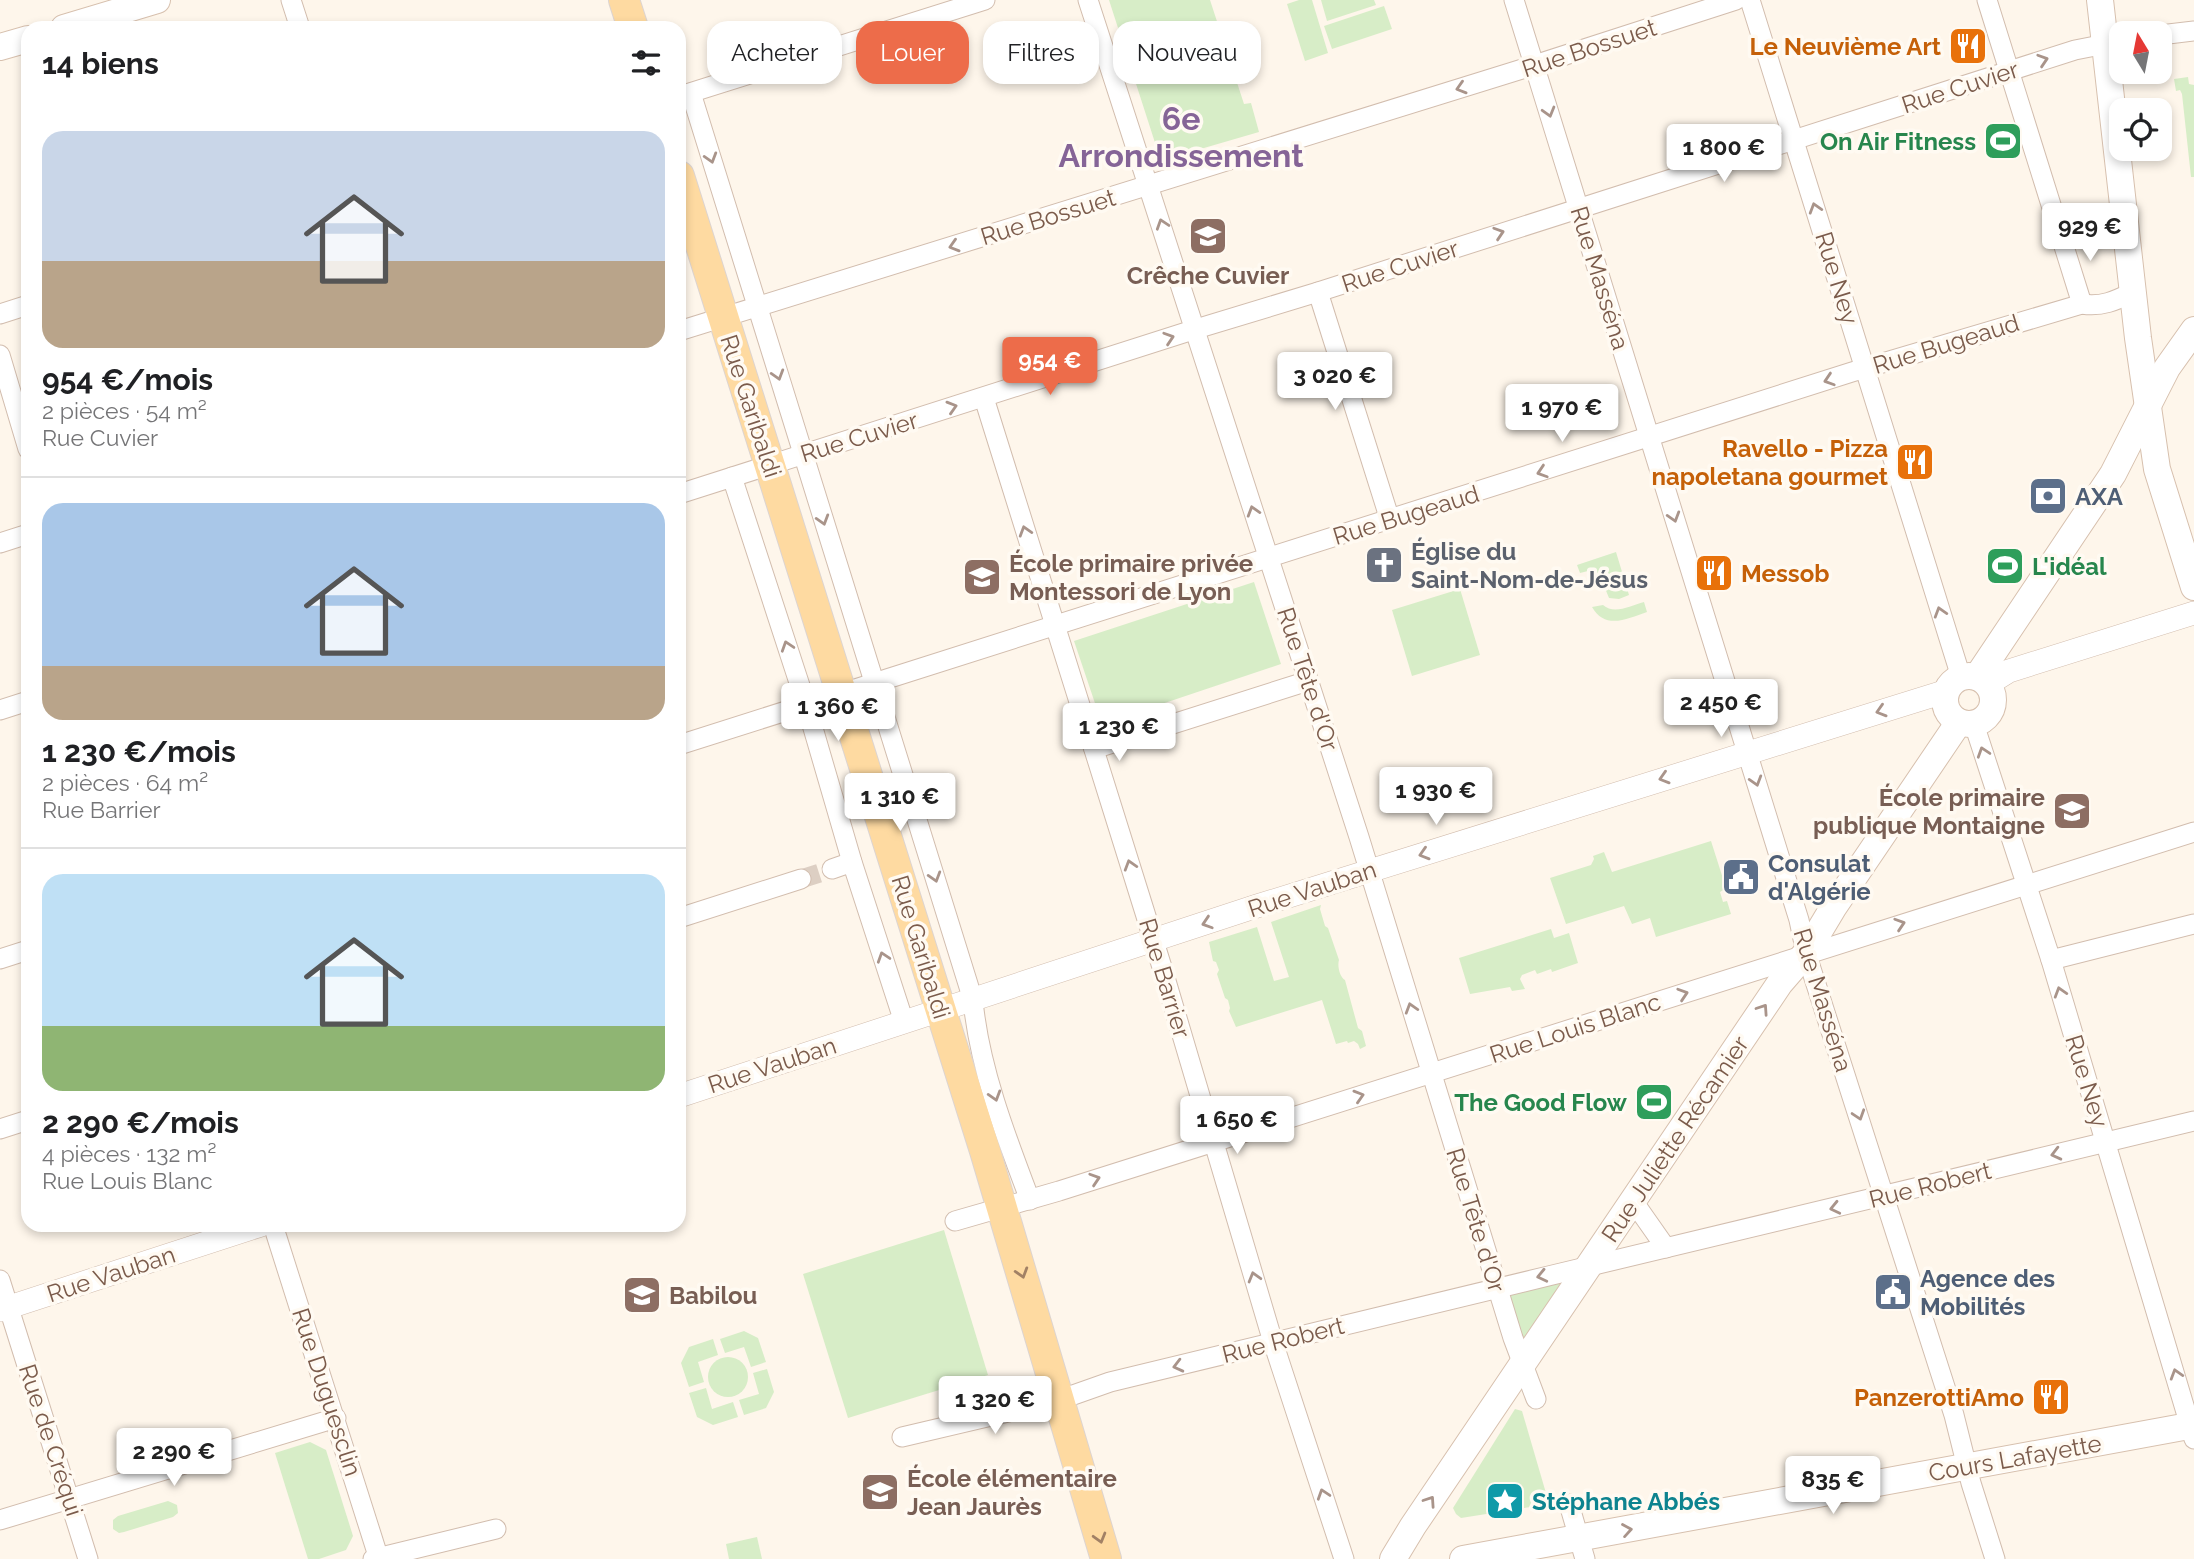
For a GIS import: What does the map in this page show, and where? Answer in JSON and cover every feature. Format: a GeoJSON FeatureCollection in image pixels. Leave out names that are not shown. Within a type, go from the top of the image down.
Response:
{"type":"FeatureCollection","features":[{"type":"Feature","properties":{"kind":"main road"},"geometry":{"type":"LineString","coordinates":[[87,21],[157,0]]}},
{"type":"Feature","properties":{"kind":"main road"},"geometry":{"type":"LineString","coordinates":[[624,0],[631,21]]}},
{"type":"Feature","properties":{"kind":"main road"},"geometry":{"type":"LineString","coordinates":[[2100,0],[2109,27]]}},
{"type":"Feature","properties":{"kind":"main road"},"geometry":{"type":"LineString","coordinates":[[0,47],[21,41]]}},
{"type":"Feature","properties":{"kind":"main road"},"geometry":{"type":"LineString","coordinates":[[2117,84],[2133,292],[2157,469],[2194,587]]}},
{"type":"Feature","properties":{"kind":"main road","name":"Rue Garibaldi"},"geometry":{"type":"LineString","coordinates":[[686,198],[941,1010],[1016,1204],[1059,1400],[1106,1559]]}},
{"type":"Feature","properties":{"kind":"main road"},"geometry":{"type":"LineString","coordinates":[[1968,682],[1993,693],[1993,708],[1987,717],[1966,723],[1948,712],[1945,702],[1968,682],[2003,639],[2113,474],[2167,368],[2194,330]]}},
{"type":"Feature","properties":{"kind":"main road","name":"Rue Juliette Récamier"},"geometry":{"type":"LineString","coordinates":[[1393,1559],[1413,1525],[1780,983],[1806,953],[1833,908],[1966,723]]}},
{"type":"Feature","properties":{"kind":"main road","name":"Cours Lafayette"},"geometry":{"type":"LineString","coordinates":[[1463,1559],[1583,1548],[1968,1466],[2193,1430]]}},
{"type":"Feature","properties":{"kind":"street"},"geometry":{"type":"LineString","coordinates":[[291,0],[298,21]]}},
{"type":"Feature","properties":{"kind":"street"},"geometry":{"type":"LineString","coordinates":[[686,95],[985,0]]}},
{"type":"Feature","properties":{"kind":"street","name":"Rue Tête d'Or"},"geometry":{"type":"LineString","coordinates":[[1088,0],[1369,871],[1497,1287],[1536,1399]]}},
{"type":"Feature","properties":{"kind":"street","name":"Rue Masséna"},"geometry":{"type":"LineString","coordinates":[[1514,0],[1995,1559]]}},
{"type":"Feature","properties":{"kind":"street","name":"Rue Bossuet"},"geometry":{"type":"LineString","coordinates":[[686,329],[1737,0]]}},
{"type":"Feature","properties":{"kind":"street","name":"Rue Ney"},"geometry":{"type":"LineString","coordinates":[[1750,0],[1865,369],[1968,682]]}},
{"type":"Feature","properties":{"kind":"street"},"geometry":{"type":"LineString","coordinates":[[1986,0],[2082,303]]}},
{"type":"Feature","properties":{"kind":"street"},"geometry":{"type":"LineString","coordinates":[[2172,34],[2194,31]]}},
{"type":"Feature","properties":{"kind":"street","name":"Rue Cuvier"},"geometry":{"type":"LineString","coordinates":[[686,492],[2075,50],[2109,43]]}},
{"type":"Feature","properties":{"kind":"street","name":"Rue Garibaldi"},"geometry":{"type":"LineString","coordinates":[[686,98],[757,307],[974,1000],[977,1036],[1015,1161],[1016,1204]]}},
{"type":"Feature","properties":{"kind":"street"},"geometry":{"type":"LineString","coordinates":[[1318,292],[1390,520]]}},
{"type":"Feature","properties":{"kind":"street","name":"Rue Bugeaud"},"geometry":{"type":"LineString","coordinates":[[686,743],[1865,369],[2082,303],[2095,306],[2113,302],[2133,292]]}},
{"type":"Feature","properties":{"kind":"street"},"geometry":{"type":"LineString","coordinates":[[0,314],[21,307]]}},
{"type":"Feature","properties":{"kind":"street"},"geometry":{"type":"LineString","coordinates":[[0,355],[21,426]]}},
{"type":"Feature","properties":{"kind":"street","name":"Rue Barrier"},"geometry":{"type":"LineString","coordinates":[[984,398],[1153,940],[1273,1342],[1344,1559]]}},
{"type":"Feature","properties":{"kind":"street","name":"Rue Garibaldi"},"geometry":{"type":"LineString","coordinates":[[732,477],[806,704],[852,862],[904,1022]]}},
{"type":"Feature","properties":{"kind":"street"},"geometry":{"type":"LineString","coordinates":[[0,543],[21,536]]}},
{"type":"Feature","properties":{"kind":"street","name":"Rue Vauban"},"geometry":{"type":"LineString","coordinates":[[686,1094],[1369,871],[2194,613]]}},
{"type":"Feature","properties":{"kind":"street"},"geometry":{"type":"LineString","coordinates":[[2003,639],[2036,662]]}},
{"type":"Feature","properties":{"kind":"street"},"geometry":{"type":"LineString","coordinates":[[1094,750],[1308,681]]}},
{"type":"Feature","properties":{"kind":"street"},"geometry":{"type":"LineString","coordinates":[[0,710],[21,703]]}},
{"type":"Feature","properties":{"kind":"street","name":"Rue Ney"},"geometry":{"type":"LineString","coordinates":[[1966,723],[2026,884],[2051,960],[2193,1430]]}},
{"type":"Feature","properties":{"kind":"street","name":"Rue Louis Blanc"},"geometry":{"type":"LineString","coordinates":[[955,1221],[1214,1142],[2194,832]]}},
{"type":"Feature","properties":{"kind":"street"},"geometry":{"type":"LineString","coordinates":[[832,869],[852,862]]}},
{"type":"Feature","properties":{"kind":"street"},"geometry":{"type":"LineString","coordinates":[[686,916],[801,879]]}},
{"type":"Feature","properties":{"kind":"street"},"geometry":{"type":"LineString","coordinates":[[2051,960],[2194,924]]}},
{"type":"Feature","properties":{"kind":"street"},"geometry":{"type":"LineString","coordinates":[[0,959],[21,952]]}},
{"type":"Feature","properties":{"kind":"street","name":"Rue Robert"},"geometry":{"type":"LineString","coordinates":[[902,1437],[1059,1400],[1110,1382],[1497,1287],[2194,1121]]}},
{"type":"Feature","properties":{"kind":"street"},"geometry":{"type":"LineString","coordinates":[[0,1129],[21,1123]]}},
{"type":"Feature","properties":{"kind":"street"},"geometry":{"type":"LineString","coordinates":[[1633,1201],[1666,1248]]}},
{"type":"Feature","properties":{"kind":"street","name":"Rue Vauban"},"geometry":{"type":"LineString","coordinates":[[4,1309],[240,1232]]}},
{"type":"Feature","properties":{"kind":"street","name":"Rue Duguesclin"},"geometry":{"type":"LineString","coordinates":[[276,1232],[336,1418],[377,1558]]}},
{"type":"Feature","properties":{"kind":"street","name":"Rue de Créqui"},"geometry":{"type":"LineString","coordinates":[[0,1280],[4,1309],[88,1559]]}},
{"type":"Feature","properties":{"kind":"street"},"geometry":{"type":"LineString","coordinates":[[0,1520],[336,1418]]}},
{"type":"Feature","properties":{"kind":"street"},"geometry":{"type":"LineString","coordinates":[[1569,1504],[1583,1548]]}},
{"type":"Feature","properties":{"kind":"street"},"geometry":{"type":"LineString","coordinates":[[377,1558],[496,1529]]}},
{"type":"Feature","properties":{"kind":"green space"},"geometry":{"type":"Polygon","coordinates":[[[1109,0],[1210,0],[1217,21],[1116,21],[1109,0]]]}},
{"type":"Feature","properties":{"kind":"green space"},"geometry":{"type":"Polygon","coordinates":[[[1312,0],[1328,53],[1305,61],[1287,4],[1312,0]]]}},
{"type":"Feature","properties":{"kind":"green space"},"geometry":{"type":"Polygon","coordinates":[[[1321,0],[1374,0],[1376,5],[1327,21],[1321,0]]]}},
{"type":"Feature","properties":{"kind":"green space"},"geometry":{"type":"Polygon","coordinates":[[[1384,6],[1392,29],[1332,49],[1324,26],[1384,6]]]}},
{"type":"Feature","properties":{"kind":"green space"},"geometry":{"type":"Polygon","coordinates":[[[2188,77],[2189,84],[2194,85],[2194,177],[2191,177],[2182,94],[2180,90],[2176,91],[2174,79],[2188,77]]]}},
{"type":"Feature","properties":{"kind":"green space"},"geometry":{"type":"Polygon","coordinates":[[[1136,84],[1237,84],[1244,104],[1251,103],[1259,132],[1173,157],[1158,152],[1136,84]]]}},
{"type":"Feature","properties":{"kind":"green space"},"geometry":{"type":"Polygon","coordinates":[[[1616,552],[1629,595],[1619,599],[1609,598],[1600,576],[1591,579],[1588,571],[1580,573],[1577,565],[1616,552]]]}},
{"type":"Feature","properties":{"kind":"green space"},"geometry":{"type":"Polygon","coordinates":[[[1254,582],[1281,664],[1102,724],[1074,641],[1254,582]]]}},
{"type":"Feature","properties":{"kind":"green space"},"geometry":{"type":"Polygon","coordinates":[[[1460,589],[1480,655],[1412,676],[1392,610],[1460,589]]]}},
{"type":"Feature","properties":{"kind":"green space"},"geometry":{"type":"Polygon","coordinates":[[[1644,602],[1647,612],[1617,621],[1603,618],[1592,607],[1603,605],[1617,610],[1644,602]]]}},
{"type":"Feature","properties":{"kind":"green space"},"geometry":{"type":"Polygon","coordinates":[[[1711,841],[1726,888],[1720,892],[1723,902],[1727,901],[1731,914],[1656,937],[1650,918],[1632,924],[1624,906],[1566,924],[1550,878],[1591,865],[1593,856],[1604,852],[1612,872],[1711,841]]]}},
{"type":"Feature","properties":{"kind":"green space"},"geometry":{"type":"Polygon","coordinates":[[[1321,905],[1325,926],[1339,960],[1339,971],[1345,980],[1358,1028],[1362,1031],[1366,1046],[1360,1049],[1354,1041],[1336,1044],[1322,1000],[1236,1027],[1217,974],[1219,970],[1213,961],[1209,942],[1257,927],[1274,981],[1289,977],[1271,922],[1321,905]]]}},
{"type":"Feature","properties":{"kind":"green space"},"geometry":{"type":"Polygon","coordinates":[[[1551,929],[1554,938],[1569,933],[1578,963],[1552,972],[1551,969],[1537,974],[1535,970],[1522,975],[1520,979],[1525,989],[1512,991],[1510,987],[1470,994],[1459,958],[1551,929]]]}},
{"type":"Feature","properties":{"kind":"green space"},"geometry":{"type":"Polygon","coordinates":[[[944,1230],[988,1375],[848,1418],[803,1274],[944,1230]]]}},
{"type":"Feature","properties":{"kind":"green space"},"geometry":{"type":"Polygon","coordinates":[[[1566,1279],[1525,1344],[1508,1294],[1566,1279]]]}},
{"type":"Feature","properties":{"kind":"green space"},"geometry":{"type":"Polygon","coordinates":[[[744,1331],[758,1338],[766,1362],[751,1367],[744,1347],[725,1353],[720,1339],[744,1331]]]}},
{"type":"Feature","properties":{"kind":"green space"},"geometry":{"type":"Polygon","coordinates":[[[713,1339],[718,1355],[698,1362],[704,1382],[689,1387],[681,1363],[689,1347],[713,1339]]]}},
{"type":"Feature","properties":{"kind":"green space"},"geometry":{"type":"Polygon","coordinates":[[[728,1357],[742,1363],[748,1377],[742,1391],[728,1397],[714,1391],[708,1377],[714,1363],[728,1357]]]}},
{"type":"Feature","properties":{"kind":"green space"},"geometry":{"type":"Polygon","coordinates":[[[767,1369],[774,1392],[766,1408],[744,1415],[739,1400],[759,1394],[753,1373],[767,1369]]]}},
{"type":"Feature","properties":{"kind":"green space"},"geometry":{"type":"Polygon","coordinates":[[[706,1388],[712,1409],[733,1402],[738,1417],[713,1425],[697,1417],[689,1393],[706,1388]]]}},
{"type":"Feature","properties":{"kind":"green space"},"geometry":{"type":"Polygon","coordinates":[[[1515,1409],[1522,1411],[1548,1500],[1543,1505],[1461,1518],[1453,1508],[1515,1409]]]}},
{"type":"Feature","properties":{"kind":"green space"},"geometry":{"type":"Polygon","coordinates":[[[310,1442],[326,1450],[353,1536],[346,1550],[319,1559],[308,1559],[275,1453],[310,1442]]]}},
{"type":"Feature","properties":{"kind":"green space"},"geometry":{"type":"Polygon","coordinates":[[[168,1501],[177,1505],[178,1513],[173,1517],[119,1533],[113,1529],[113,1520],[118,1516],[168,1501]]]}},
{"type":"Feature","properties":{"kind":"green space"},"geometry":{"type":"Polygon","coordinates":[[[757,1537],[762,1559],[729,1559],[726,1544],[757,1537]]]}},
{"type":"Feature","properties":{"kind":"tunnel"},"geometry":{"type":"LineString","coordinates":[[801,879],[832,869]]}},
{"type":"Feature","properties":{"kind":"place","name":"Le Neuvième Art"},"geometry":{"type":"Point","coordinates":[1968,46]}},
{"type":"Feature","properties":{"kind":"place","name":"On Air Fitness"},"geometry":{"type":"Point","coordinates":[2003,141]}},
{"type":"Feature","properties":{"kind":"place","name":"Crêche Cuvier"},"geometry":{"type":"Point","coordinates":[1208,236]}},
{"type":"Feature","properties":{"kind":"place","name":"Ravello - Pizza napoletana gourmet"},"geometry":{"type":"Point","coordinates":[1915,462]}},
{"type":"Feature","properties":{"kind":"place","name":"AXA"},"geometry":{"type":"Point","coordinates":[2048,496]}},
{"type":"Feature","properties":{"kind":"place","name":"Église du Saint-Nom-de-Jésus"},"geometry":{"type":"Point","coordinates":[1384,565]}},
{"type":"Feature","properties":{"kind":"place","name":"L'idéal"},"geometry":{"type":"Point","coordinates":[2005,566]}},
{"type":"Feature","properties":{"kind":"place","name":"Messob"},"geometry":{"type":"Point","coordinates":[1714,573]}},
{"type":"Feature","properties":{"kind":"place","name":"École primaire privée Montessori de Lyon"},"geometry":{"type":"Point","coordinates":[982,577]}},
{"type":"Feature","properties":{"kind":"place","name":"École primaire publique Montaigne"},"geometry":{"type":"Point","coordinates":[2072,811]}},
{"type":"Feature","properties":{"kind":"place","name":"Consulat d'Algérie"},"geometry":{"type":"Point","coordinates":[1741,877]}},
{"type":"Feature","properties":{"kind":"place","name":"The Good Flow"},"geometry":{"type":"Point","coordinates":[1654,1102]}},
{"type":"Feature","properties":{"kind":"place","name":"Agence des Mobilités"},"geometry":{"type":"Point","coordinates":[1893,1292]}},
{"type":"Feature","properties":{"kind":"place","name":"Babilou"},"geometry":{"type":"Point","coordinates":[642,1295]}},
{"type":"Feature","properties":{"kind":"place","name":"PanzerottiAmo"},"geometry":{"type":"Point","coordinates":[2051,1397]}},
{"type":"Feature","properties":{"kind":"place","name":"École élémentaire Jean Jaurès"},"geometry":{"type":"Point","coordinates":[880,1492]}},
{"type":"Feature","properties":{"kind":"place","name":"Stéphane Abbés"},"geometry":{"type":"Point","coordinates":[1505,1501]}},
{"type":"Feature","properties":{"kind":"district","name":"6e Arrondissement"},"geometry":{"type":"Point","coordinates":[1181,136]}}]}
